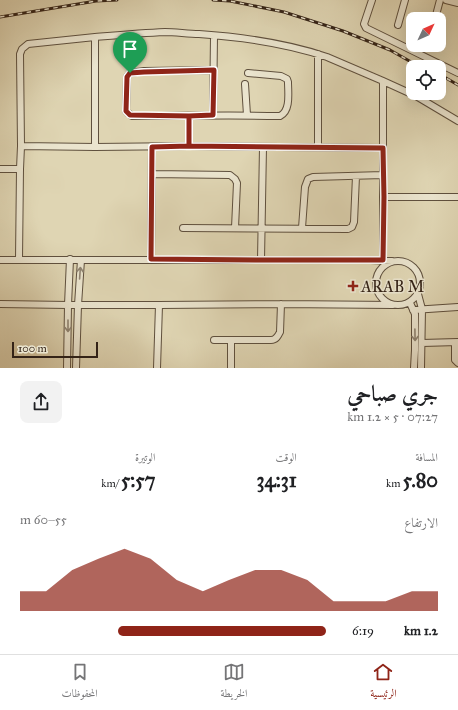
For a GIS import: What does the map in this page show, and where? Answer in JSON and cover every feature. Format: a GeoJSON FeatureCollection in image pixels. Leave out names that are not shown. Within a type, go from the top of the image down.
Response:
{"type":"FeatureCollection","features":[{"type":"Feature","properties":{"kind":"street"},"geometry":{"type":"LineString","coordinates":[[372,0],[364,24],[366,28],[458,73]]}},
{"type":"Feature","properties":{"kind":"street"},"geometry":{"type":"LineString","coordinates":[[398,25],[405,0]]}},
{"type":"Feature","properties":{"kind":"street"},"geometry":{"type":"LineString","coordinates":[[437,12],[440,0]]}},
{"type":"Feature","properties":{"kind":"street"},"geometry":{"type":"LineString","coordinates":[[446,0],[458,3]]}},
{"type":"Feature","properties":{"kind":"street"},"geometry":{"type":"LineString","coordinates":[[20,259],[20,54],[22,49],[28,44],[95,37],[167,32],[214,36],[278,45],[318,54],[383,81],[416,96],[458,121]]}},
{"type":"Feature","properties":{"kind":"street"},"geometry":{"type":"LineString","coordinates":[[213,115],[214,36]]}},
{"type":"Feature","properties":{"kind":"street"},"geometry":{"type":"LineString","coordinates":[[95,37],[95,147]]}},
{"type":"Feature","properties":{"kind":"street"},"geometry":{"type":"LineString","coordinates":[[318,54],[318,147]]}},
{"type":"Feature","properties":{"kind":"street"},"geometry":{"type":"LineString","coordinates":[[214,70],[130,73],[128,75],[126,111],[130,115],[280,116],[283,114],[288,106],[287,79],[282,76],[248,73]]}},
{"type":"Feature","properties":{"kind":"street"},"geometry":{"type":"LineString","coordinates":[[383,81],[383,260]]}},
{"type":"Feature","properties":{"kind":"street"},"geometry":{"type":"LineString","coordinates":[[245,84],[247,115]]}},
{"type":"Feature","properties":{"kind":"street"},"geometry":{"type":"LineString","coordinates":[[189,116],[189,146]]}},
{"type":"Feature","properties":{"kind":"street"},"geometry":{"type":"LineString","coordinates":[[21,146],[383,148]]}},
{"type":"Feature","properties":{"kind":"street"},"geometry":{"type":"LineString","coordinates":[[151,259],[152,147]]}},
{"type":"Feature","properties":{"kind":"street"},"geometry":{"type":"LineString","coordinates":[[261,260],[263,147]]}},
{"type":"Feature","properties":{"kind":"street"},"geometry":{"type":"LineString","coordinates":[[0,169],[20,169]]}},
{"type":"Feature","properties":{"kind":"street"},"geometry":{"type":"LineString","coordinates":[[152,174],[233,176],[237,183],[235,228]]}},
{"type":"Feature","properties":{"kind":"street"},"geometry":{"type":"LineString","coordinates":[[302,228],[305,186],[308,180],[314,177],[383,175]]}},
{"type":"Feature","properties":{"kind":"street"},"geometry":{"type":"LineString","coordinates":[[184,228],[348,229],[352,227],[354,222],[356,176]]}},
{"type":"Feature","properties":{"kind":"street"},"geometry":{"type":"LineString","coordinates":[[384,197],[458,197]]}},
{"type":"Feature","properties":{"kind":"street"},"geometry":{"type":"LineString","coordinates":[[0,260],[383,260],[392,262]]}},
{"type":"Feature","properties":{"kind":"street"},"geometry":{"type":"LineString","coordinates":[[68,368],[70,260]]}},
{"type":"Feature","properties":{"kind":"street"},"geometry":{"type":"LineString","coordinates":[[76,368],[81,260]]}},
{"type":"Feature","properties":{"kind":"street"},"geometry":{"type":"LineString","coordinates":[[0,304],[68,306],[281,304],[400,306],[414,300],[421,287],[421,279],[418,272],[407,262],[399,261],[385,265],[380,270],[377,277],[377,292],[387,303],[393,305]]}},
{"type":"Feature","properties":{"kind":"street"},"geometry":{"type":"LineString","coordinates":[[418,294],[422,309],[421,368]]}},
{"type":"Feature","properties":{"kind":"street"},"geometry":{"type":"LineString","coordinates":[[410,302],[415,314],[414,368]]}},
{"type":"Feature","properties":{"kind":"street"},"geometry":{"type":"LineString","coordinates":[[214,340],[275,339],[280,332],[281,304]]}},
{"type":"Feature","properties":{"kind":"street"},"geometry":{"type":"LineString","coordinates":[[157,368],[159,306]]}},
{"type":"Feature","properties":{"kind":"street"},"geometry":{"type":"LineString","coordinates":[[413,310],[458,307]]}},
{"type":"Feature","properties":{"kind":"street"},"geometry":{"type":"LineString","coordinates":[[231,368],[232,340]]}},
{"type":"Feature","properties":{"kind":"street"},"geometry":{"type":"LineString","coordinates":[[422,343],[456,342],[455,360],[458,363]]}},
{"type":"Feature","properties":{"kind":"railway"},"geometry":{"type":"LineString","coordinates":[[0,17],[96,1],[117,0]]}},
{"type":"Feature","properties":{"kind":"railway"},"geometry":{"type":"LineString","coordinates":[[213,0],[230,1],[284,12],[343,31],[390,50],[408,60]]}},
{"type":"Feature","properties":{"kind":"railway"},"geometry":{"type":"LineString","coordinates":[[446,78],[458,85]]}},
{"type":"Feature","properties":{"kind":"place","name":"ARAB M"},"geometry":{"type":"Point","coordinates":[353,286]}},
{"type":"Feature","properties":{"kind":"route"},"geometry":{"type":"LineString","coordinates":[[130,73],[127,77],[126,111],[130,115],[189,116],[189,146],[152,147],[151,259],[383,260],[383,148],[189,146],[189,116],[213,115],[214,70],[130,73]]}}]}
